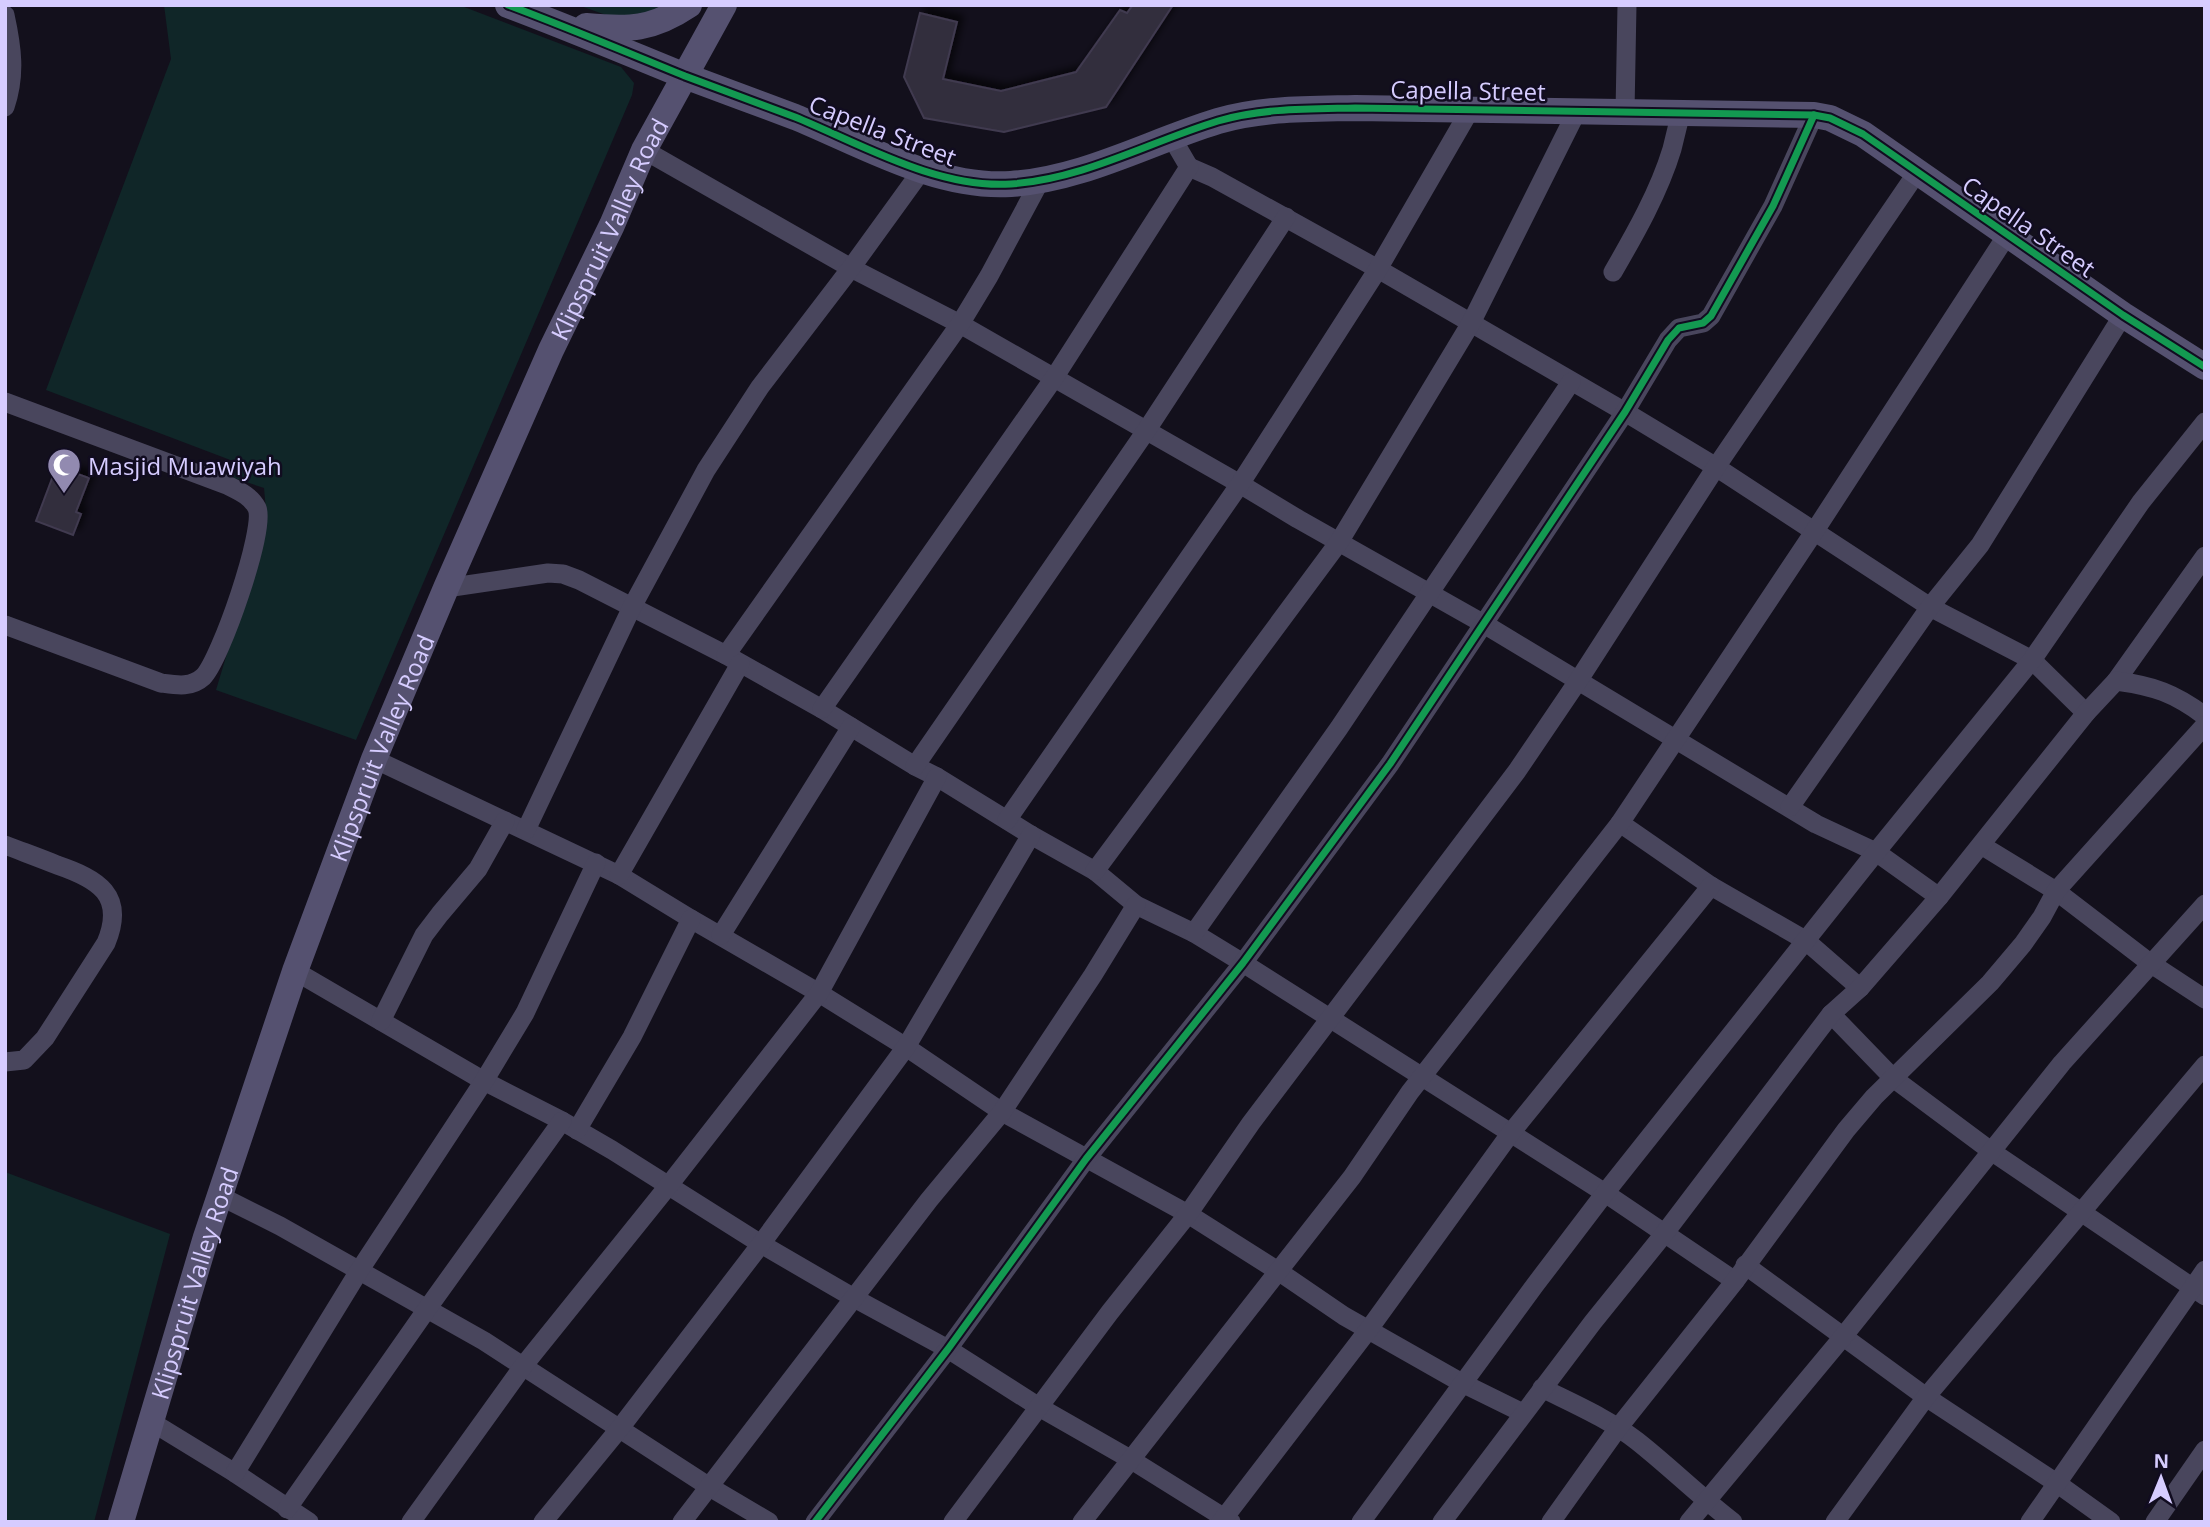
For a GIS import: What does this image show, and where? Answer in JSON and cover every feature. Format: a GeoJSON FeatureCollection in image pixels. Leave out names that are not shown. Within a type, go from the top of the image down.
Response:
{"type":"FeatureCollection","features":[{"type":"Feature","properties":{"kind":"street"},"geometry":{"type":"LineString","coordinates":[[508,5],[553,22],[621,30],[654,24],[689,5]]}},
{"type":"Feature","properties":{"kind":"street","name":"Klipspruit Valley Road"},"geometry":{"type":"LineString","coordinates":[[121,1522],[220,1196],[295,971],[373,759],[551,350],[612,225],[643,150],[724,5]]}},
{"type":"Feature","properties":{"kind":"street"},"geometry":{"type":"LineString","coordinates":[[1625,112],[1627,5]]}},
{"type":"Feature","properties":{"kind":"street"},"geometry":{"type":"LineString","coordinates":[[5,15],[13,62],[12,80],[5,107]]}},
{"type":"Feature","properties":{"kind":"street","name":"Capella Street"},"geometry":{"type":"LineString","coordinates":[[553,22],[922,170],[982,183],[1040,181],[1068,175],[1241,116],[1285,109],[1814,115],[1837,121],[1863,134],[2123,315],[2205,367]]}},
{"type":"Feature","properties":{"kind":"street"},"geometry":{"type":"LineString","coordinates":[[1007,820],[1240,484],[1378,269],[1470,110]]}},
{"type":"Feature","properties":{"kind":"street"},"geometry":{"type":"LineString","coordinates":[[1095,871],[1339,542],[1471,323],[1577,111]]}},
{"type":"Feature","properties":{"kind":"street"},"geometry":{"type":"LineString","coordinates":[[1613,272],[1634,235],[1662,173],[1681,112]]}},
{"type":"Feature","properties":{"kind":"street"},"geometry":{"type":"LineString","coordinates":[[815,1522],[948,1349],[1086,1159],[1243,963],[1390,764],[1625,412],[1674,332],[1685,325],[1703,323],[1711,316],[1773,206],[1814,115]]}},
{"type":"Feature","properties":{"kind":"street"},"geometry":{"type":"LineString","coordinates":[[1172,138],[1189,167],[1212,177],[1378,269],[1625,412],[1716,467],[1930,607],[2032,660],[2086,713]]}},
{"type":"Feature","properties":{"kind":"street"},"geometry":{"type":"LineString","coordinates":[[643,150],[851,268],[960,324],[1484,624],[1816,824],[1876,852],[1939,897]]}},
{"type":"Feature","properties":{"kind":"street"},"geometry":{"type":"LineString","coordinates":[[822,709],[1054,378],[1189,167]]}},
{"type":"Feature","properties":{"kind":"street"},"geometry":{"type":"LineString","coordinates":[[526,830],[632,607],[706,470],[760,387],[922,170]]}},
{"type":"Feature","properties":{"kind":"street"},"geometry":{"type":"LineString","coordinates":[[953,1522],[1188,1214],[1251,1123],[1491,807],[1578,681],[1716,467],[1918,171]]}},
{"type":"Feature","properties":{"kind":"street"},"geometry":{"type":"LineString","coordinates":[[619,875],[733,659],[960,324],[1040,181]]}},
{"type":"Feature","properties":{"kind":"street"},"geometry":{"type":"LineString","coordinates":[[915,766],[1146,431],[1286,218]]}},
{"type":"Feature","properties":{"kind":"street"},"geometry":{"type":"LineString","coordinates":[[1082,1522],[1352,1177],[1410,1092],[1620,823],[2007,235]]}},
{"type":"Feature","properties":{"kind":"street"},"geometry":{"type":"LineString","coordinates":[[1790,807],[1930,607],[1980,545],[2123,315]]}},
{"type":"Feature","properties":{"kind":"street"},"geometry":{"type":"LineString","coordinates":[[1194,933],[1339,728],[1571,382]]}},
{"type":"Feature","properties":{"kind":"street"},"geometry":{"type":"LineString","coordinates":[[5,402],[228,485],[253,502],[258,510],[259,520],[256,540],[223,643],[210,668],[194,683],[162,683],[5,625]]}},
{"type":"Feature","properties":{"kind":"street"},"geometry":{"type":"LineString","coordinates":[[1361,1522],[1605,1193],[2032,660],[2141,502],[2205,422]]}},
{"type":"Feature","properties":{"kind":"street"},"geometry":{"type":"LineString","coordinates":[[1442,1522],[1831,1014],[1860,988],[1939,897],[2086,713],[2116,681],[2205,556]]}},
{"type":"Feature","properties":{"kind":"street"},"geometry":{"type":"LineString","coordinates":[[446,588],[548,573],[563,574],[733,659],[1095,871],[1136,905],[1194,933],[1393,1057],[1664,1234],[1740,1273],[1842,1338],[2111,1522]]}},
{"type":"Feature","properties":{"kind":"street"},"geometry":{"type":"LineString","coordinates":[[2116,681],[2162,691],[2182,699],[2205,716]]}},
{"type":"Feature","properties":{"kind":"street"},"geometry":{"type":"LineString","coordinates":[[1552,1522],[1618,1428],[1740,1273],[1846,1130],[1874,1097],[1990,983],[2023,944],[2056,891],[2205,725]]}},
{"type":"Feature","properties":{"kind":"street"},"geometry":{"type":"LineString","coordinates":[[721,935],[851,727]]}},
{"type":"Feature","properties":{"kind":"street"},"geometry":{"type":"LineString","coordinates":[[373,759],[619,875],[819,993],[906,1047],[1002,1112],[1188,1214],[1344,1316],[1462,1383],[1524,1413]]}},
{"type":"Feature","properties":{"kind":"street"},"geometry":{"type":"LineString","coordinates":[[411,1522],[524,1365],[819,993],[937,777]]}},
{"type":"Feature","properties":{"kind":"street"},"geometry":{"type":"LineString","coordinates":[[382,1021],[424,935],[478,869],[505,821]]}},
{"type":"Feature","properties":{"kind":"street"},"geometry":{"type":"LineString","coordinates":[[1620,823],[1711,886],[1805,940],[1860,988]]}},
{"type":"Feature","properties":{"kind":"street"},"geometry":{"type":"LineString","coordinates":[[543,1522],[620,1428],[761,1244],[906,1047],[1031,835]]}},
{"type":"Feature","properties":{"kind":"street"},"geometry":{"type":"LineString","coordinates":[[5,845],[77,872],[97,883],[105,890],[111,902],[113,916],[112,929],[106,943],[45,1038],[24,1060],[5,1062]]}},
{"type":"Feature","properties":{"kind":"street"},"geometry":{"type":"LineString","coordinates":[[1981,845],[2056,891],[2150,963],[2205,999]]}},
{"type":"Feature","properties":{"kind":"street"},"geometry":{"type":"LineString","coordinates":[[235,1473],[359,1271],[484,1081],[525,1013],[596,863]]}},
{"type":"Feature","properties":{"kind":"street"},"geometry":{"type":"LineString","coordinates":[[295,971],[484,1081],[570,1126],[761,1244],[948,1349],[1226,1520],[1369,1329],[1510,1133],[1711,886]]}},
{"type":"Feature","properties":{"kind":"street"},"geometry":{"type":"LineString","coordinates":[[1689,1522],[1842,1338],[2062,1063],[2205,904]]}},
{"type":"Feature","properties":{"kind":"street"},"geometry":{"type":"LineString","coordinates":[[682,1522],[929,1200],[1002,1112],[1136,905]]}},
{"type":"Feature","properties":{"kind":"street"},"geometry":{"type":"LineString","coordinates":[[287,1508],[427,1309],[570,1126],[632,1037],[691,919]]}},
{"type":"Feature","properties":{"kind":"street"},"geometry":{"type":"LineString","coordinates":[[1831,1014],[1893,1079],[1991,1151],[2199,1291]]}},
{"type":"Feature","properties":{"kind":"street"},"geometry":{"type":"LineString","coordinates":[[1835,1522],[1926,1397],[2205,1065]]}},
{"type":"Feature","properties":{"kind":"street"},"geometry":{"type":"LineString","coordinates":[[220,1196],[280,1226],[524,1365],[708,1486],[769,1522]]}},
{"type":"Feature","properties":{"kind":"street"},"geometry":{"type":"LineString","coordinates":[[2030,1522],[2199,1291],[2205,1270]]}},
{"type":"Feature","properties":{"kind":"street"},"geometry":{"type":"LineString","coordinates":[[1542,1388],[1637,1441],[1732,1522]]}},
{"type":"Feature","properties":{"kind":"street"},"geometry":{"type":"LineString","coordinates":[[150,1421],[309,1522]]}},
{"type":"Feature","properties":{"kind":"street"},"geometry":{"type":"LineString","coordinates":[[2155,1522],[2205,1450]]}},
{"type":"Feature","properties":{"kind":"green space"},"geometry":{"type":"Polygon","coordinates":[[[164,5],[459,5],[621,67],[634,83],[632,95],[356,740],[216,690],[267,521],[264,488],[228,476],[233,461],[46,390],[171,59],[164,5]]]}},
{"type":"Feature","properties":{"kind":"green space"},"geometry":{"type":"Polygon","coordinates":[[[578,5],[673,5],[648,17],[606,15],[578,5]]]}},
{"type":"Feature","properties":{"kind":"green space"},"geometry":{"type":"Polygon","coordinates":[[[5,1172],[170,1234],[94,1522],[5,1522],[5,1172]]]}},
{"type":"Feature","properties":{"kind":"building"},"geometry":{"type":"Polygon","coordinates":[[[1130,5],[1173,5],[1106,107],[1004,132],[924,118],[904,77],[920,13],[957,22],[943,79],[1001,91],[1076,72],[1120,10],[1127,13],[1132,6],[1130,5]]]}},
{"type":"Feature","properties":{"kind":"building","name":"Masjid Muawiyah"},"geometry":{"type":"Polygon","coordinates":[[[56,468],[89,478],[76,512],[81,514],[73,535],[36,521],[56,468]]]}},
{"type":"Feature","properties":{"kind":"cycle path"},"geometry":{"type":"LineString","coordinates":[[508,5],[795,117],[900,162],[928,172],[983,184],[1011,184],[1064,175],[1218,121],[1286,110],[1355,108],[1814,115],[1830,118],[1863,134],[2123,315],[2205,367]]}},
{"type":"Feature","properties":{"kind":"cycle path"},"geometry":{"type":"LineString","coordinates":[[815,1522],[948,1349],[1086,1159],[1243,963],[1390,764],[1625,412],[1668,340],[1679,328],[1703,323],[1711,316],[1773,206],[1814,115]]}},
{"type":"Feature","properties":{"kind":"place","name":"Masjid Muawiyah"},"geometry":{"type":"Point","coordinates":[64,495]}}]}
